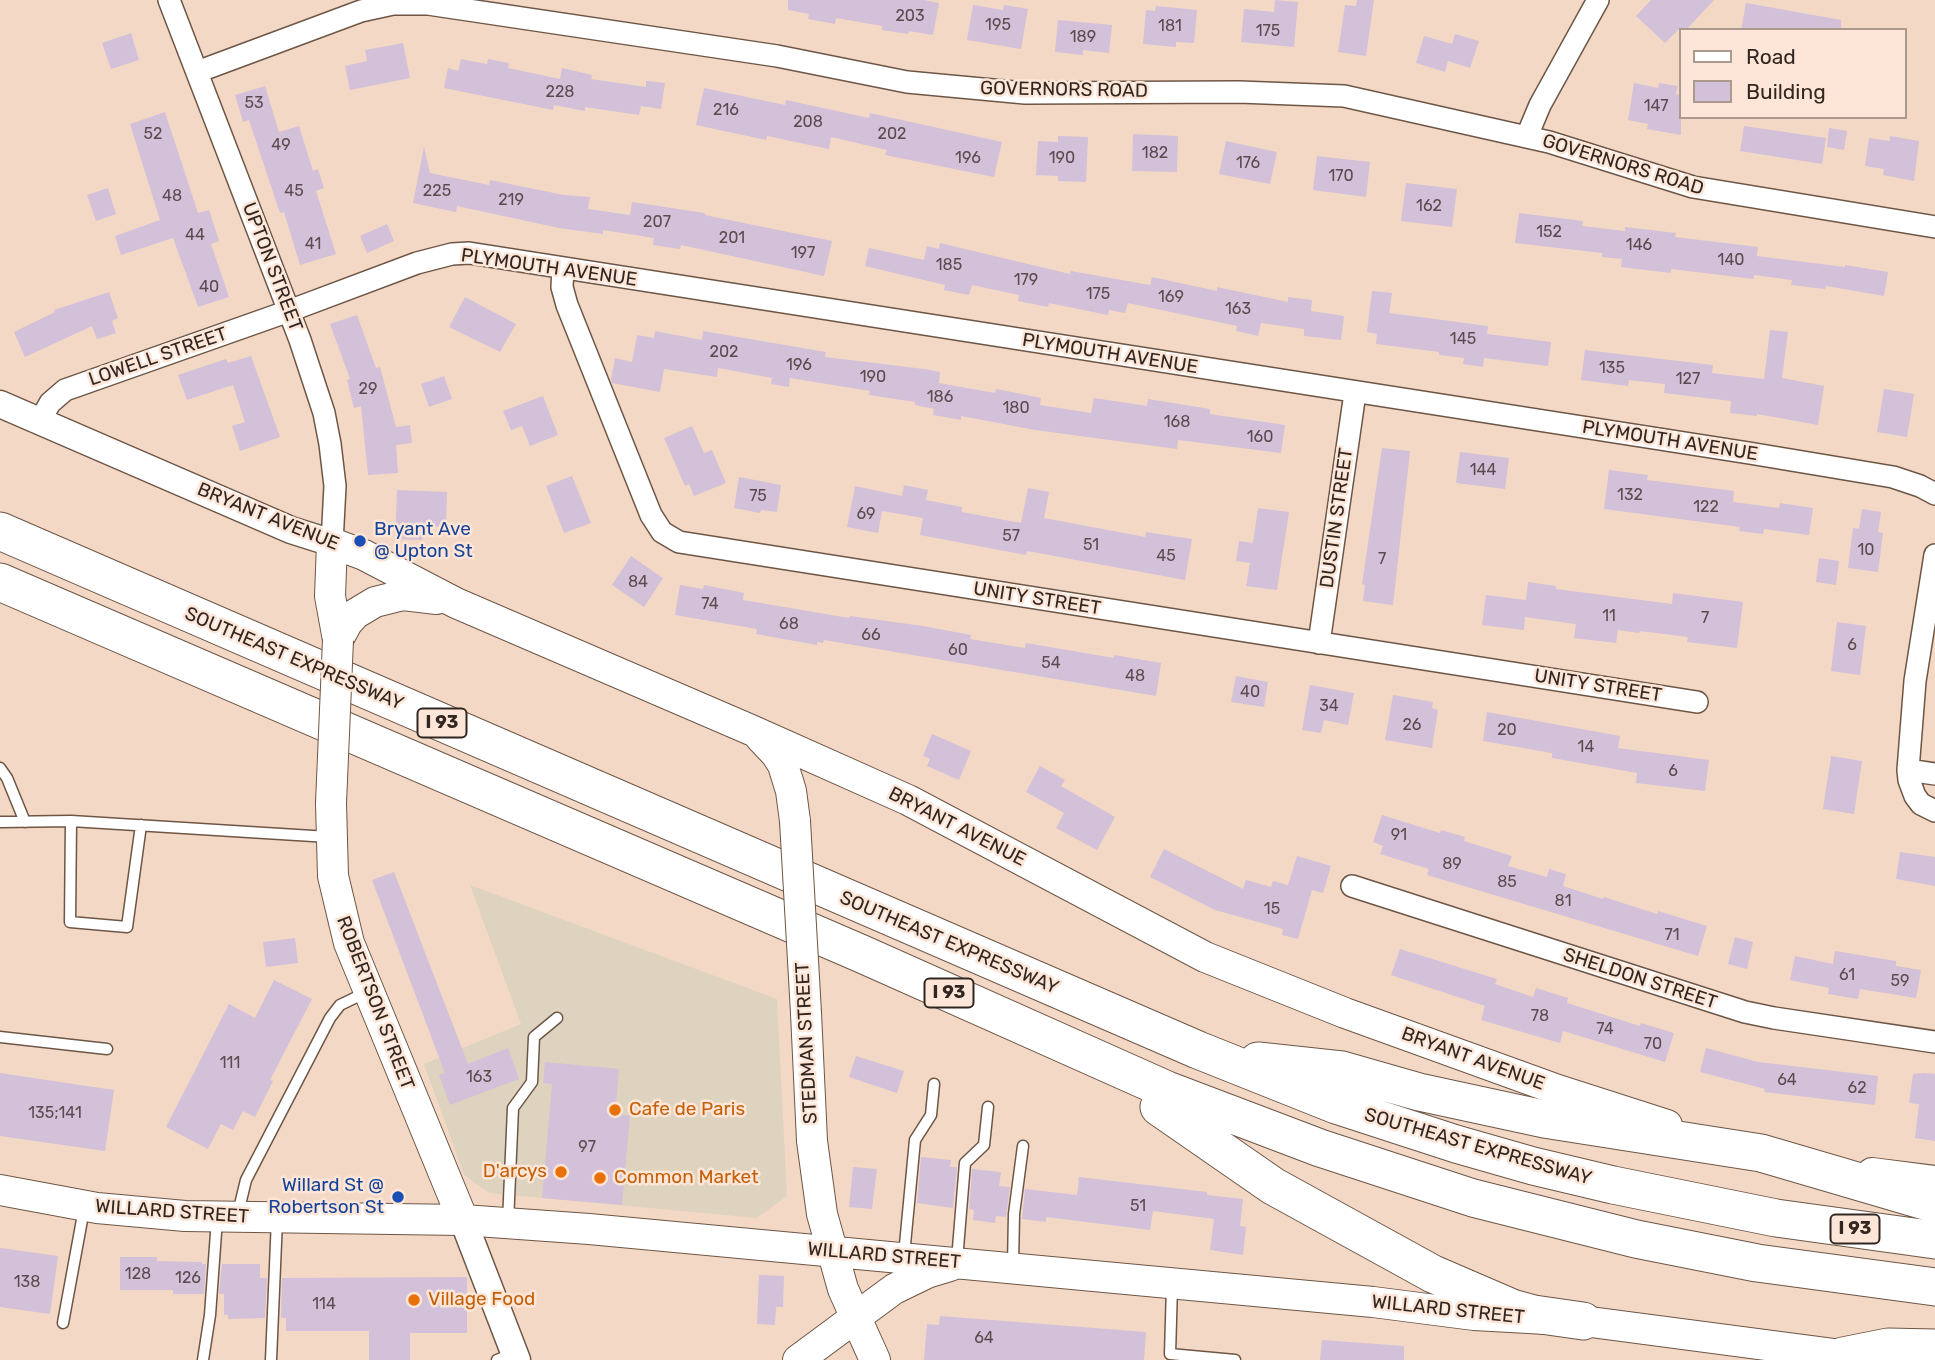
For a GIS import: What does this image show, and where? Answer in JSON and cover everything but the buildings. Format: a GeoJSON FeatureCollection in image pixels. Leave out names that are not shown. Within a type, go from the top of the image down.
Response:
{"type":"FeatureCollection","features":[{"type":"Feature","properties":{"kind":"highway","name":"SOUTHEAST EXPRESSWAY"},"geometry":{"type":"LineString","coordinates":[[0,531],[1215,1057],[1356,1112],[1533,1166],[1731,1210],[1935,1240]]}},
{"type":"Feature","properties":{"kind":"highway","name":"I 93"},"geometry":{"type":"LineString","coordinates":[[0,556],[1096,1031],[1291,1111],[1451,1164],[1608,1205],[1750,1235],[1935,1261]]}},
{"type":"Feature","properties":{"kind":"highway","name":"I 93"},"geometry":{"type":"LineString","coordinates":[[0,582],[862,954],[1167,1090],[1279,1134],[1437,1187],[1623,1236],[1757,1263],[1935,1287]]}},
{"type":"Feature","properties":{"kind":"highway","name":"I 93"},"geometry":{"type":"LineString","coordinates":[[0,603],[1159,1107],[1248,1142],[1432,1206],[1551,1238],[1672,1266],[1743,1279],[1935,1306]]}},
{"type":"Feature","properties":{"kind":"highway"},"geometry":{"type":"LineString","coordinates":[[1215,1057],[1342,1070],[1419,1092],[1544,1119],[1761,1153],[1935,1204]]}},
{"type":"Feature","properties":{"kind":"highway"},"geometry":{"type":"LineString","coordinates":[[1159,1107],[1273,1186],[1433,1275],[1512,1308],[1583,1321]]}},
{"type":"Feature","properties":{"kind":"highway"},"geometry":{"type":"LineString","coordinates":[[1843,1358],[1888,1347],[1935,1348]]}},
{"type":"Feature","properties":{"kind":"main road","name":"BRYANT AVENUE"},"geometry":{"type":"LineString","coordinates":[[332,543],[364,555],[456,603],[908,800],[1167,939],[1257,979],[1558,1090],[1761,1153],[1844,1169],[1935,1181]]}},
{"type":"Feature","properties":{"kind":"main road","name":"ROBERTSON STREET"},"geometry":{"type":"LineString","coordinates":[[332,543],[330,596],[338,640],[331,803],[333,876],[349,943],[463,1220]]}},
{"type":"Feature","properties":{"kind":"main road"},"geometry":{"type":"LineString","coordinates":[[338,640],[355,614],[388,597],[419,596],[456,603]]}},
{"type":"Feature","properties":{"kind":"main road","name":"STEDMAN STREET"},"geometry":{"type":"LineString","coordinates":[[751,730],[765,742],[783,765],[791,791],[815,1167],[822,1214],[843,1289],[875,1360]]}},
{"type":"Feature","properties":{"kind":"main road","name":"WILLARD STREET"},"geometry":{"type":"LineString","coordinates":[[0,1190],[84,1206],[184,1216],[463,1220],[960,1263],[1373,1302],[1474,1315],[1583,1321],[1767,1344],[1805,1355],[1879,1360]]}},
{"type":"Feature","properties":{"kind":"main road"},"geometry":{"type":"LineString","coordinates":[[798,1360],[855,1316],[907,1282],[960,1263]]}},
{"type":"Feature","properties":{"kind":"street","name":"UPTON STREET"},"geometry":{"type":"LineString","coordinates":[[169,0],[316,388],[330,444],[335,500],[332,543]]}},
{"type":"Feature","properties":{"kind":"street"},"geometry":{"type":"LineString","coordinates":[[1527,136],[1540,105],[1598,0]]}},
{"type":"Feature","properties":{"kind":"street","name":"GOVERNORS ROAD"},"geometry":{"type":"LineString","coordinates":[[197,72],[377,7],[411,3],[512,8],[907,82],[1025,93],[1345,96],[1527,136],[1693,187],[1935,227]]}},
{"type":"Feature","properties":{"kind":"street","name":"PLYMOUTH AVENUE"},"geometry":{"type":"LineString","coordinates":[[289,311],[417,263],[452,254],[488,256],[1893,477],[1935,494]]}},
{"type":"Feature","properties":{"kind":"street","name":"UNITY STREET"},"geometry":{"type":"LineString","coordinates":[[563,268],[562,287],[571,318],[651,515],[670,538],[689,545],[1697,702]]}},
{"type":"Feature","properties":{"kind":"street","name":"LOWELL STREET"},"geometry":{"type":"LineString","coordinates":[[40,421],[50,402],[65,390],[289,311]]}},
{"type":"Feature","properties":{"kind":"street","name":"DUSTIN STREET"},"geometry":{"type":"LineString","coordinates":[[1319,643],[1355,393]]}},
{"type":"Feature","properties":{"kind":"street","name":"BRYANT AVENUE"},"geometry":{"type":"LineString","coordinates":[[0,404],[291,530],[332,543]]}},
{"type":"Feature","properties":{"kind":"street"},"geometry":{"type":"LineString","coordinates":[[1935,555],[1915,681],[1909,770],[1909,780],[1915,796],[1935,811]]}},
{"type":"Feature","properties":{"kind":"street"},"geometry":{"type":"LineString","coordinates":[[1909,770],[1935,774]]}},
{"type":"Feature","properties":{"kind":"street","name":"SHELDON STREET"},"geometry":{"type":"LineString","coordinates":[[1352,886],[1745,1012],[1935,1042]]}},
{"type":"Feature","properties":{"kind":"street","name":"ROBERTSON STREET"},"geometry":{"type":"LineString","coordinates":[[463,1220],[509,1358]]}},
{"type":"Feature","properties":{"kind":"lane"},"geometry":{"type":"LineString","coordinates":[[0,768],[7,778],[25,822]]}},
{"type":"Feature","properties":{"kind":"lane"},"geometry":{"type":"LineString","coordinates":[[71,821],[71,922],[127,927],[141,825]]}},
{"type":"Feature","properties":{"kind":"lane"},"geometry":{"type":"LineString","coordinates":[[0,822],[71,821],[331,837]]}},
{"type":"Feature","properties":{"kind":"lane"},"geometry":{"type":"LineString","coordinates":[[204,1360],[228,1216],[330,1018],[340,1005],[368,992]]}},
{"type":"Feature","properties":{"kind":"lane"},"geometry":{"type":"LineString","coordinates":[[508,1223],[513,1108],[532,1082],[534,1037],[558,1018]]}},
{"type":"Feature","properties":{"kind":"lane"},"geometry":{"type":"LineString","coordinates":[[0,1037],[107,1049]]}},
{"type":"Feature","properties":{"kind":"lane"},"geometry":{"type":"LineString","coordinates":[[904,1258],[915,1140],[931,1115],[934,1084]]}},
{"type":"Feature","properties":{"kind":"lane"},"geometry":{"type":"LineString","coordinates":[[960,1263],[965,1163],[984,1145],[988,1107]]}},
{"type":"Feature","properties":{"kind":"lane"},"geometry":{"type":"LineString","coordinates":[[1013,1268],[1014,1213],[1023,1146]]}},
{"type":"Feature","properties":{"kind":"lane"},"geometry":{"type":"LineString","coordinates":[[63,1323],[84,1206]]}},
{"type":"Feature","properties":{"kind":"lane"},"geometry":{"type":"LineString","coordinates":[[271,1360],[278,1217]]}},
{"type":"Feature","properties":{"kind":"lane"},"geometry":{"type":"LineString","coordinates":[[1172,1283],[1170,1354],[1236,1360]]}},
{"type":"Feature","properties":{"kind":"shaded area"},"geometry":{"type":"Polygon","coordinates":[[[470,885],[777,999],[787,1196],[757,1218],[489,1193],[464,1175],[424,1064],[521,1024],[470,885]]]}},
{"type":"Feature","properties":{"kind":"place","name":"Bryant Ave @ Upton St"},"geometry":{"type":"Point","coordinates":[360,541]}},
{"type":"Feature","properties":{"kind":"place","name":"Cafe de Paris"},"geometry":{"type":"Point","coordinates":[615,1110]}},
{"type":"Feature","properties":{"kind":"place","name":"D'arcys"},"geometry":{"type":"Point","coordinates":[561,1172]}},
{"type":"Feature","properties":{"kind":"place","name":"Common Market"},"geometry":{"type":"Point","coordinates":[600,1178]}},
{"type":"Feature","properties":{"kind":"place","name":"Willard St @ Robertson St"},"geometry":{"type":"Point","coordinates":[398,1197]}},
{"type":"Feature","properties":{"kind":"place","name":"Village Food"},"geometry":{"type":"Point","coordinates":[414,1300]}}]}
